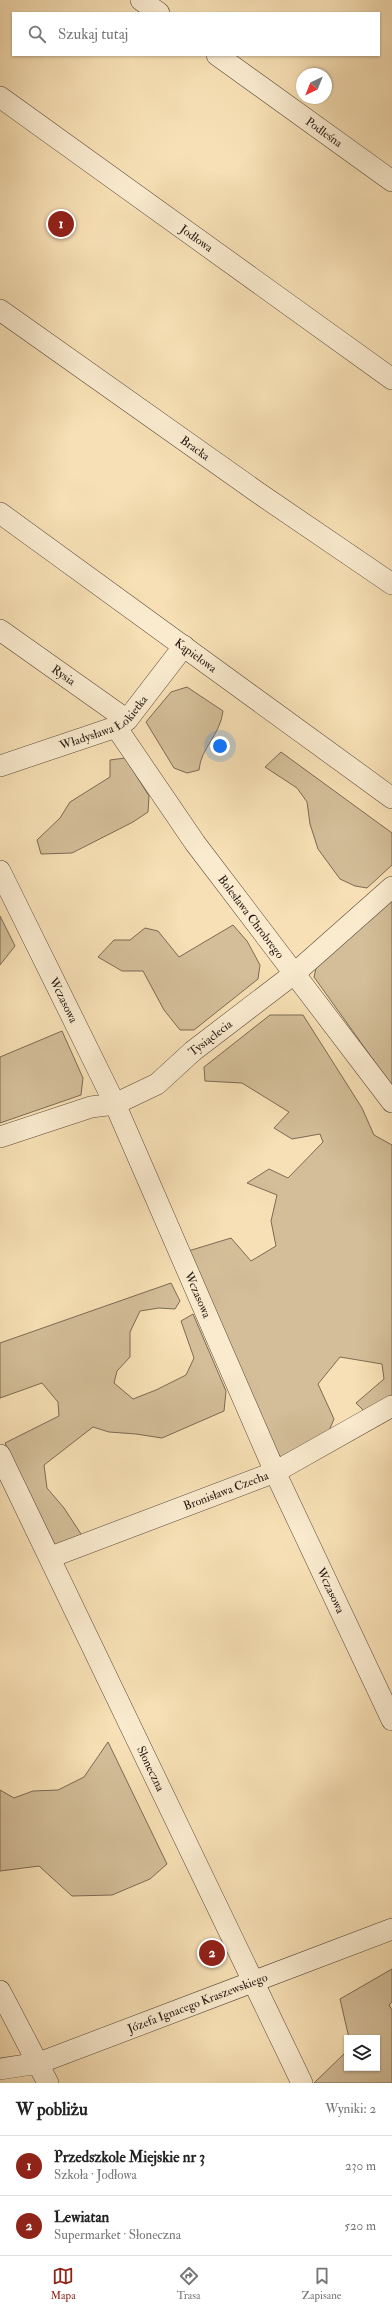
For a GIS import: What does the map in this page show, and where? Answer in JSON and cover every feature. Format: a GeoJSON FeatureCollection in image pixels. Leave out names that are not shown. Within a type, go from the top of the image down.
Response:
{"type":"FeatureCollection","features":[{"type":"Feature","properties":{"kind":"street"},"geometry":{"type":"LineString","coordinates":[[141,0],[158,12]]}},
{"type":"Feature","properties":{"kind":"street","name":"Podleśna"},"geometry":{"type":"LineString","coordinates":[[218,56],[392,181]]}},
{"type":"Feature","properties":{"kind":"street","name":"Jodłowa"},"geometry":{"type":"LineString","coordinates":[[0,97],[392,379]]}},
{"type":"Feature","properties":{"kind":"street","name":"Bracka"},"geometry":{"type":"LineString","coordinates":[[0,310],[254,490],[392,584]]}},
{"type":"Feature","properties":{"kind":"street","name":"Kąpielowa"},"geometry":{"type":"LineString","coordinates":[[0,513],[392,798]]}},
{"type":"Feature","properties":{"kind":"street","name":"Rysia"},"geometry":{"type":"LineString","coordinates":[[0,630],[121,724]]}},
{"type":"Feature","properties":{"kind":"street","name":"Władysława Łokietka"},"geometry":{"type":"LineString","coordinates":[[0,766],[121,724],[184,646]]}},
{"type":"Feature","properties":{"kind":"street","name":"Bolesława Chrobrego"},"geometry":{"type":"LineString","coordinates":[[121,724],[195,843],[392,1102]]}},
{"type":"Feature","properties":{"kind":"street","name":"Wczasowa"},"geometry":{"type":"LineString","coordinates":[[0,871],[115,1104],[275,1472],[392,1720]]}},
{"type":"Feature","properties":{"kind":"street","name":"Tysiąclecia"},"geometry":{"type":"LineString","coordinates":[[0,1137],[91,1107],[115,1104],[157,1084],[193,1051],[295,973],[392,887]]}},
{"type":"Feature","properties":{"kind":"street","name":"Bronisława Czecha"},"geometry":{"type":"LineString","coordinates":[[51,1556],[275,1472],[392,1406]]}},
{"type":"Feature","properties":{"kind":"street","name":"Słoneczna"},"geometry":{"type":"LineString","coordinates":[[0,1454],[51,1556],[302,2083]]}},
{"type":"Feature","properties":{"kind":"street","name":"Józefa Ignacego Kraszewskiego"},"geometry":{"type":"LineString","coordinates":[[0,2069],[39,2063],[392,1929]]}},
{"type":"Feature","properties":{"kind":"street"},"geometry":{"type":"LineString","coordinates":[[0,1991],[39,2063],[48,2083]]}},
{"type":"Feature","properties":{"kind":"shaded area"},"geometry":{"type":"Polygon","coordinates":[[[187,687],[223,711],[218,728],[200,762],[199,770],[187,773],[174,768],[146,722],[171,692],[187,687]]]}},
{"type":"Feature","properties":{"kind":"shaded area"},"geometry":{"type":"Polygon","coordinates":[[[281,752],[392,833],[392,865],[367,888],[355,886],[340,879],[318,849],[310,824],[307,802],[297,788],[265,767],[281,752]]]}},
{"type":"Feature","properties":{"kind":"shaded area"},"geometry":{"type":"Polygon","coordinates":[[[125,758],[149,796],[148,812],[133,822],[72,853],[41,854],[37,840],[60,818],[70,802],[110,777],[110,760],[125,758]]]}},
{"type":"Feature","properties":{"kind":"shaded area"},"geometry":{"type":"Polygon","coordinates":[[[392,899],[392,1086],[314,977],[317,964],[392,899]]]}},
{"type":"Feature","properties":{"kind":"shaded area"},"geometry":{"type":"Polygon","coordinates":[[[0,916],[15,946],[0,965],[0,916]]]}},
{"type":"Feature","properties":{"kind":"shaded area"},"geometry":{"type":"Polygon","coordinates":[[[233,925],[247,941],[260,965],[258,979],[194,1030],[180,1030],[164,1010],[143,971],[122,971],[98,957],[114,940],[130,940],[145,928],[158,931],[179,957],[233,925]]]}},
{"type":"Feature","properties":{"kind":"shaded area"},"geometry":{"type":"Polygon","coordinates":[[[270,1015],[303,1015],[362,1108],[374,1135],[392,1145],[392,1395],[365,1412],[356,1403],[384,1379],[382,1364],[340,1357],[318,1384],[334,1419],[328,1433],[281,1457],[273,1448],[185,1252],[231,1238],[251,1261],[276,1246],[271,1221],[277,1195],[247,1183],[269,1169],[288,1178],[323,1142],[320,1134],[292,1139],[274,1128],[289,1112],[242,1083],[205,1081],[204,1067],[270,1015]]]}},
{"type":"Feature","properties":{"kind":"shaded area"},"geometry":{"type":"Polygon","coordinates":[[[62,1031],[83,1078],[81,1095],[0,1123],[0,1057],[62,1031]]]}},
{"type":"Feature","properties":{"kind":"shaded area"},"geometry":{"type":"Polygon","coordinates":[[[171,1283],[180,1301],[175,1309],[159,1308],[140,1311],[130,1332],[130,1357],[117,1371],[114,1383],[133,1399],[156,1390],[186,1375],[194,1358],[181,1321],[193,1314],[226,1391],[224,1411],[162,1438],[109,1432],[93,1427],[44,1465],[47,1488],[64,1508],[83,1537],[55,1545],[5,1443],[59,1416],[58,1402],[42,1383],[0,1398],[0,1343],[171,1283]]]}},
{"type":"Feature","properties":{"kind":"shaded area"},"geometry":{"type":"Polygon","coordinates":[[[108,1742],[167,1864],[150,1879],[112,1895],[72,1896],[39,1866],[0,1871],[0,1790],[14,1798],[33,1791],[58,1790],[84,1777],[108,1742]]]}},
{"type":"Feature","properties":{"kind":"shaded area"},"geometry":{"type":"Polygon","coordinates":[[[392,1969],[392,2002],[389,2005],[392,2010],[392,2083],[314,2083],[344,2054],[344,2071],[380,2071],[380,2035],[348,2035],[340,1999],[392,1969]]]}},
{"type":"Feature","properties":{"kind":"place","name":"Przedszkole Miejskie nr 3"},"geometry":{"type":"Point","coordinates":[61,224]}},
{"type":"Feature","properties":{"kind":"place","name":"Lewiatan"},"geometry":{"type":"Point","coordinates":[212,1953]}}]}
